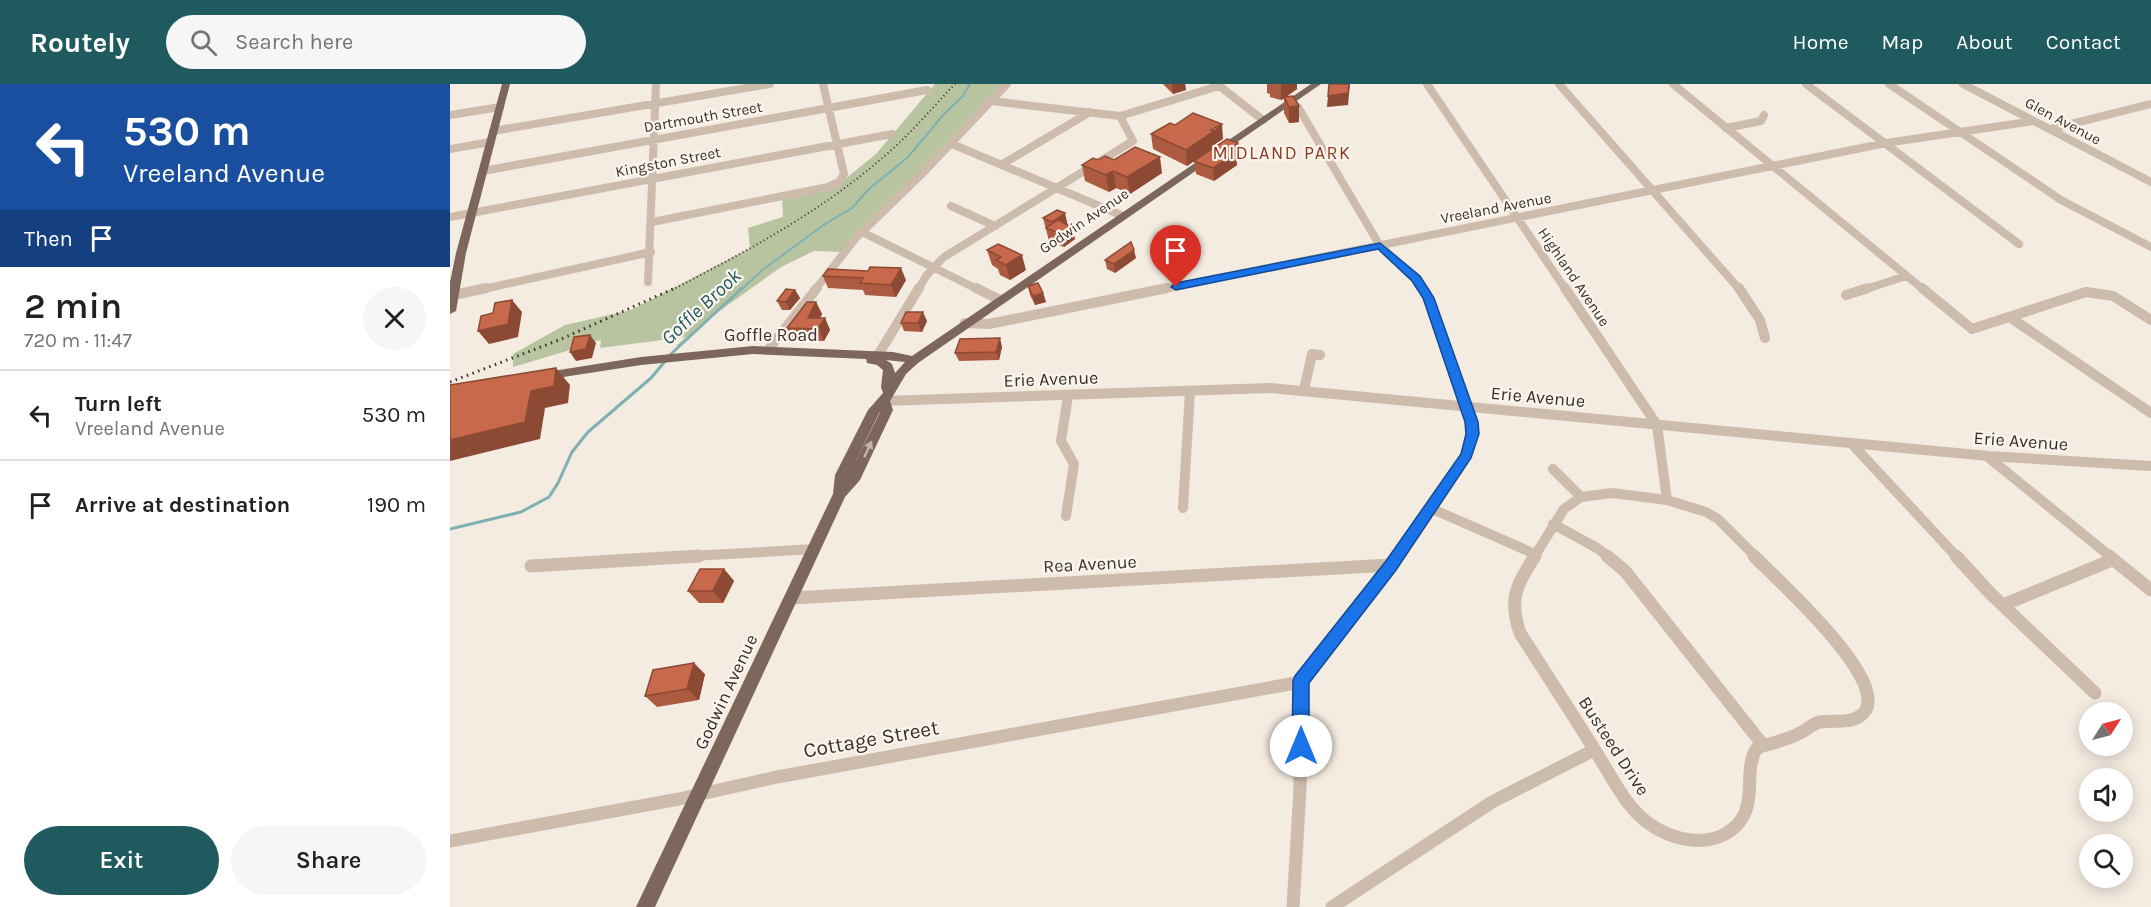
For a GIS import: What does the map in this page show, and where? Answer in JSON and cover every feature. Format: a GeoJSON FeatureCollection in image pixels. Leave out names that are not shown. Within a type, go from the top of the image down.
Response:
{"type":"FeatureCollection","features":[{"type":"Feature","properties":{"kind":"main road"},"geometry":{"type":"LineString","coordinates":[[450,311],[471,213],[506,84]]}},
{"type":"Feature","properties":{"kind":"main road","name":"Godwin Avenue"},"geometry":{"type":"LineString","coordinates":[[645,907],[815,549],[840,494],[842,475],[874,410],[886,397],[902,371],[954,331],[1317,84]]}},
{"type":"Feature","properties":{"kind":"main road"},"geometry":{"type":"LineString","coordinates":[[893,356],[916,349],[954,331]]}},
{"type":"Feature","properties":{"kind":"main road","name":"Goffle Road"},"geometry":{"type":"LineString","coordinates":[[528,378],[658,359],[768,350],[893,356],[914,360]]}},
{"type":"Feature","properties":{"kind":"main road"},"geometry":{"type":"LineString","coordinates":[[853,354],[858,359],[877,361],[886,365],[889,369],[885,382],[886,397]]}},
{"type":"Feature","properties":{"kind":"street"},"geometry":{"type":"LineString","coordinates":[[648,282],[656,84]]}},
{"type":"Feature","properties":{"kind":"street"},"geometry":{"type":"LineString","coordinates":[[493,131],[770,84]]}},
{"type":"Feature","properties":{"kind":"street"},"geometry":{"type":"LineString","coordinates":[[652,222],[828,187],[842,179],[844,174],[823,84]]}},
{"type":"Feature","properties":{"kind":"street"},"geometry":{"type":"LineString","coordinates":[[768,350],[862,232],[952,144],[1007,84]]}},
{"type":"Feature","properties":{"kind":"street","name":"Highland Avenue"},"geometry":{"type":"LineString","coordinates":[[1427,84],[1657,425]]}},
{"type":"Feature","properties":{"kind":"street"},"geometry":{"type":"LineString","coordinates":[[1559,84],[1746,296],[1760,320],[1765,338]]}},
{"type":"Feature","properties":{"kind":"street"},"geometry":{"type":"LineString","coordinates":[[1673,84],[1972,329],[2012,318],[2086,292],[2099,291],[2121,299],[2151,320]]}},
{"type":"Feature","properties":{"kind":"street"},"geometry":{"type":"LineString","coordinates":[[1806,84],[2019,244]]}},
{"type":"Feature","properties":{"kind":"street"},"geometry":{"type":"LineString","coordinates":[[1889,84],[2070,206],[2151,247]]}},
{"type":"Feature","properties":{"kind":"street","name":"Glen Avenue"},"geometry":{"type":"LineString","coordinates":[[1963,84],[2150,181]]}},
{"type":"Feature","properties":{"kind":"street"},"geometry":{"type":"LineString","coordinates":[[991,101],[1120,116],[1218,85],[1263,120]]}},
{"type":"Feature","properties":{"kind":"street","name":"Dartmouth Street"},"geometry":{"type":"LineString","coordinates":[[483,171],[927,90]]}},
{"type":"Feature","properties":{"kind":"street"},"geometry":{"type":"LineString","coordinates":[[1291,102],[1298,107],[1380,246],[1417,279],[1429,298],[1472,422],[1471,444],[1467,455],[1391,566],[1301,681],[1300,789],[1293,907]]}},
{"type":"Feature","properties":{"kind":"street"},"geometry":{"type":"LineString","coordinates":[[2051,129],[2151,104]]}},
{"type":"Feature","properties":{"kind":"street"},"geometry":{"type":"LineString","coordinates":[[450,115],[500,107]]}},
{"type":"Feature","properties":{"kind":"street"},"geometry":{"type":"LineString","coordinates":[[1001,165],[1090,112]]}},
{"type":"Feature","properties":{"kind":"street"},"geometry":{"type":"LineString","coordinates":[[1726,128],[1761,121],[1764,115]]}},
{"type":"Feature","properties":{"kind":"street"},"geometry":{"type":"LineString","coordinates":[[878,355],[933,267],[954,250],[1134,141],[1120,116]]}},
{"type":"Feature","properties":{"kind":"street","name":"Vreeland Avenue"},"geometry":{"type":"LineString","coordinates":[[965,324],[989,324],[1886,144],[2034,121]]}},
{"type":"Feature","properties":{"kind":"street","name":"Kingston Street"},"geometry":{"type":"LineString","coordinates":[[450,217],[892,134]]}},
{"type":"Feature","properties":{"kind":"street"},"geometry":{"type":"LineString","coordinates":[[450,149],[490,142]]}},
{"type":"Feature","properties":{"kind":"street"},"geometry":{"type":"LineString","coordinates":[[952,144],[1124,216]]}},
{"type":"Feature","properties":{"kind":"street"},"geometry":{"type":"LineString","coordinates":[[951,206],[995,226]]}},
{"type":"Feature","properties":{"kind":"street"},"geometry":{"type":"LineString","coordinates":[[862,232],[1000,300]]}},
{"type":"Feature","properties":{"kind":"street"},"geometry":{"type":"LineString","coordinates":[[454,295],[649,253]]}},
{"type":"Feature","properties":{"kind":"street"},"geometry":{"type":"LineString","coordinates":[[1845,295],[1905,276]]}},
{"type":"Feature","properties":{"kind":"street"},"geometry":{"type":"LineString","coordinates":[[2012,318],[2151,413]]}},
{"type":"Feature","properties":{"kind":"street"},"geometry":{"type":"LineString","coordinates":[[1304,390],[1312,354],[1320,355]]}},
{"type":"Feature","properties":{"kind":"street","name":"Erie Avenue"},"geometry":{"type":"LineString","coordinates":[[886,397],[1068,396],[1245,388],[1304,390],[1852,444],[1988,456],[2151,466]]}},
{"type":"Feature","properties":{"kind":"street"},"geometry":{"type":"LineString","coordinates":[[1183,508],[1190,391]]}},
{"type":"Feature","properties":{"kind":"street"},"geometry":{"type":"LineString","coordinates":[[1066,516],[1074,464],[1060,441],[1068,396]]}},
{"type":"Feature","properties":{"kind":"street"},"geometry":{"type":"LineString","coordinates":[[1657,425],[1667,500]]}},
{"type":"Feature","properties":{"kind":"street"},"geometry":{"type":"LineString","coordinates":[[1852,444],[2003,605],[2095,693]]}},
{"type":"Feature","properties":{"kind":"street"},"geometry":{"type":"LineString","coordinates":[[1988,456],[2151,590]]}},
{"type":"Feature","properties":{"kind":"street"},"geometry":{"type":"LineString","coordinates":[[1553,469],[1581,498],[1612,493],[1667,500],[1698,507],[1724,524],[1842,646],[1861,674],[1868,693],[1867,710],[1852,720],[1817,722],[1791,738],[1763,745],[1625,571],[1597,548],[1553,524]]}},
{"type":"Feature","properties":{"kind":"street","name":"Busteed Drive"},"geometry":{"type":"LineString","coordinates":[[1581,498],[1564,509],[1553,524],[1516,587],[1513,604],[1516,622],[1526,643],[1622,795],[1644,820],[1673,836],[1705,840],[1719,837],[1732,830],[1740,821],[1749,799],[1753,754],[1763,745]]}},
{"type":"Feature","properties":{"kind":"street"},"geometry":{"type":"LineString","coordinates":[[1430,508],[1535,554]]}},
{"type":"Feature","properties":{"kind":"street"},"geometry":{"type":"LineString","coordinates":[[531,566],[815,549]]}},
{"type":"Feature","properties":{"kind":"street"},"geometry":{"type":"LineString","coordinates":[[2003,605],[2112,560]]}},
{"type":"Feature","properties":{"kind":"street","name":"Rea Avenue"},"geometry":{"type":"LineString","coordinates":[[792,598],[1391,566]]}},
{"type":"Feature","properties":{"kind":"street","name":"Cottage Street"},"geometry":{"type":"LineString","coordinates":[[450,841],[698,795],[718,788],[1301,681]]}},
{"type":"Feature","properties":{"kind":"street"},"geometry":{"type":"LineString","coordinates":[[1332,907],[1492,802],[1594,750]]}},
{"type":"Feature","properties":{"kind":"green space"},"geometry":{"type":"Polygon","coordinates":[[[935,84],[1007,84],[843,252],[814,251],[781,267],[700,325],[681,346],[676,346],[686,337],[600,348],[601,340],[576,345],[570,350],[513,367],[513,354],[565,325],[631,310],[750,248],[748,228],[783,217],[782,196],[839,184],[876,154],[935,84]]]}},
{"type":"Feature","properties":{"kind":"building"},"geometry":{"type":"Polygon","coordinates":[[[1329,84],[1349,84],[1348,93],[1328,96],[1329,84]]]}},
{"type":"Feature","properties":{"kind":"building"},"geometry":{"type":"Polygon","coordinates":[[[1293,96],[1299,106],[1289,107],[1284,97],[1293,96]]]}},
{"type":"Feature","properties":{"kind":"building"},"geometry":{"type":"Polygon","coordinates":[[[1193,113],[1222,124],[1186,150],[1151,134],[1170,123],[1175,125],[1193,113]]]}},
{"type":"Feature","properties":{"kind":"building"},"geometry":{"type":"Polygon","coordinates":[[[1227,139],[1238,143],[1229,150],[1236,152],[1213,168],[1194,161],[1227,139]]]}},
{"type":"Feature","properties":{"kind":"building"},"geometry":{"type":"Polygon","coordinates":[[[1135,147],[1160,157],[1127,177],[1113,171],[1106,175],[1082,165],[1093,158],[1098,160],[1105,156],[1114,160],[1135,147]]]}},
{"type":"Feature","properties":{"kind":"building"},"geometry":{"type":"Polygon","coordinates":[[[1057,210],[1065,213],[1052,222],[1043,218],[1057,210]]]}},
{"type":"Feature","properties":{"kind":"building"},"geometry":{"type":"Polygon","coordinates":[[[1058,220],[1072,227],[1061,234],[1046,228],[1058,220]]]}},
{"type":"Feature","properties":{"kind":"building"},"geometry":{"type":"Polygon","coordinates":[[[1131,242],[1134,250],[1114,264],[1105,260],[1131,242]]]}},
{"type":"Feature","properties":{"kind":"building"},"geometry":{"type":"Polygon","coordinates":[[[998,244],[1022,255],[1006,265],[996,260],[1001,257],[987,250],[998,244]]]}},
{"type":"Feature","properties":{"kind":"building"},"geometry":{"type":"Polygon","coordinates":[[[870,267],[901,268],[891,285],[860,283],[863,278],[823,276],[828,269],[868,271],[870,267]]]}},
{"type":"Feature","properties":{"kind":"building"},"geometry":{"type":"Polygon","coordinates":[[[1038,283],[1043,293],[1033,296],[1028,286],[1038,283]]]}},
{"type":"Feature","properties":{"kind":"building"},"geometry":{"type":"Polygon","coordinates":[[[786,289],[795,290],[786,302],[777,301],[786,289]]]}},
{"type":"Feature","properties":{"kind":"building"},"geometry":{"type":"Polygon","coordinates":[[[512,300],[508,324],[478,331],[481,316],[493,313],[495,303],[512,300]]]}},
{"type":"Feature","properties":{"kind":"building"},"geometry":{"type":"Polygon","coordinates":[[[807,302],[816,302],[808,318],[825,318],[818,329],[787,328],[807,302]]]}},
{"type":"Feature","properties":{"kind":"building"},"geometry":{"type":"Polygon","coordinates":[[[906,312],[923,312],[918,323],[901,323],[906,312]]]}},
{"type":"Feature","properties":{"kind":"building"},"geometry":{"type":"Polygon","coordinates":[[[590,335],[586,349],[570,352],[574,337],[590,335]]]}},
{"type":"Feature","properties":{"kind":"building"},"geometry":{"type":"Polygon","coordinates":[[[1000,338],[996,352],[955,353],[960,339],[1000,338]]]}},
{"type":"Feature","properties":{"kind":"building"},"geometry":{"type":"Polygon","coordinates":[[[556,368],[554,386],[531,391],[525,422],[450,440],[450,385],[556,368]]]}},
{"type":"Feature","properties":{"kind":"building"},"geometry":{"type":"Polygon","coordinates":[[[700,569],[724,569],[713,591],[688,591],[700,569]]]}},
{"type":"Feature","properties":{"kind":"building"},"geometry":{"type":"Polygon","coordinates":[[[694,663],[687,689],[645,696],[653,670],[694,663]]]}},
{"type":"Feature","properties":{"kind":"waterway","name":"Goffle Brook"},"geometry":{"type":"LineString","coordinates":[[741,290],[761,271],[825,224],[852,208],[869,189],[908,157],[944,114],[963,96],[970,84]]}},
{"type":"Feature","properties":{"kind":"waterway","name":"Goffle Brook"},"geometry":{"type":"LineString","coordinates":[[450,529],[521,512],[549,497],[572,452],[588,432],[651,378],[672,353],[742,288]]}},
{"type":"Feature","properties":{"kind":"railway"},"geometry":{"type":"LineString","coordinates":[[672,290],[781,230],[857,179],[910,132],[955,84]]}},
{"type":"Feature","properties":{"kind":"railway"},"geometry":{"type":"LineString","coordinates":[[450,382],[559,340],[675,288]]}},
{"type":"Feature","properties":{"kind":"district","name":"MIDLAND PARK"},"geometry":{"type":"Point","coordinates":[1282,153]}},
{"type":"Feature","properties":{"kind":"route"},"geometry":{"type":"LineString","coordinates":[[1176,287],[1380,246],[1417,279],[1429,298],[1472,422],[1473,434],[1467,455],[1391,566],[1301,681],[1301,746]]}}]}
